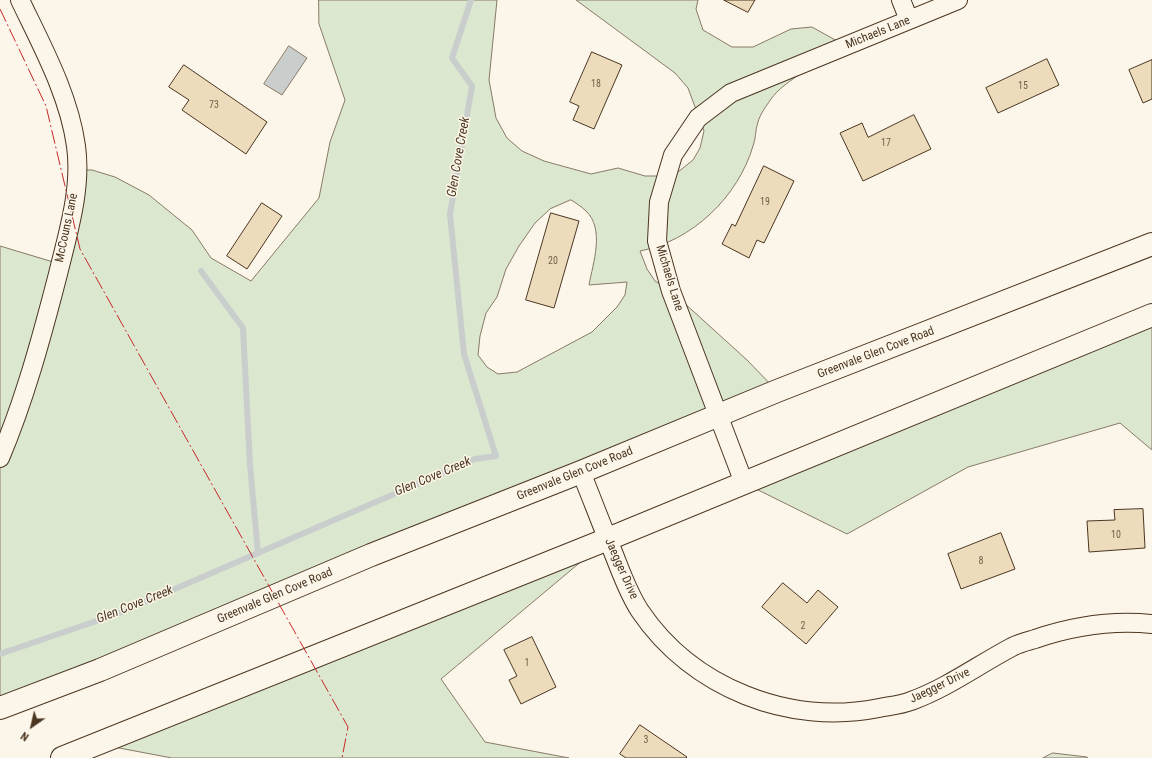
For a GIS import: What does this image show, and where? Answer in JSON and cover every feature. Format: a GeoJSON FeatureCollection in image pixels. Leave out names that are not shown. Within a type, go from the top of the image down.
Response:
{"type":"FeatureCollection","features":[{"type":"Feature","properties":{"kind":"main road","name":"Greenvale Glen Cove Road"},"geometry":{"type":"LineString","coordinates":[[0,708],[100,670],[371,555],[581,472],[719,415],[1152,244]]}},
{"type":"Feature","properties":{"kind":"main road"},"geometry":{"type":"LineString","coordinates":[[62,758],[608,539],[1152,315]]}},
{"type":"Feature","properties":{"kind":"street","name":"McCouns Lane"},"geometry":{"type":"LineString","coordinates":[[0,458],[10,435],[45,323],[72,216],[77,170],[76,146],[67,110],[46,55],[20,0]]}},
{"type":"Feature","properties":{"kind":"street"},"geometry":{"type":"LineString","coordinates":[[901,0],[909,20]]}},
{"type":"Feature","properties":{"kind":"street","name":"Michaels Lane"},"geometry":{"type":"LineString","coordinates":[[744,483],[670,291],[657,241],[659,202],[673,155],[698,118],[731,93],[958,0]]}},
{"type":"Feature","properties":{"kind":"street","name":"Jaegger Drive"},"geometry":{"type":"LineString","coordinates":[[581,472],[627,586],[640,610],[658,633],[686,660],[725,686],[765,703],[803,711],[854,713],[910,702],[956,680],[1014,646],[1065,629],[1099,624],[1152,624]]}},
{"type":"Feature","properties":{"kind":"green space"},"geometry":{"type":"Polygon","coordinates":[[[319,0],[497,0],[489,80],[496,118],[507,138],[522,151],[544,161],[591,174],[618,168],[645,176],[673,176],[693,160],[700,148],[704,131],[688,88],[675,73],[576,0],[698,0],[696,9],[703,30],[732,47],[753,47],[791,29],[812,27],[846,46],[795,77],[771,99],[759,119],[754,143],[746,165],[736,183],[710,214],[695,227],[677,238],[659,246],[640,251],[647,269],[655,281],[671,291],[747,360],[777,391],[0,708],[0,246],[60,264],[77,170],[92,170],[115,177],[149,195],[192,230],[211,258],[251,281],[319,198],[330,142],[345,100],[319,24],[319,0]],[[571,200],[550,209],[535,223],[519,246],[506,269],[497,297],[486,313],[480,336],[478,355],[487,367],[498,374],[517,372],[592,332],[617,307],[625,295],[627,282],[589,285],[595,257],[595,227],[592,218],[586,211],[571,200]]]}},
{"type":"Feature","properties":{"kind":"green space"},"geometry":{"type":"Polygon","coordinates":[[[1152,315],[1152,450],[1120,423],[968,467],[847,534],[744,483],[1152,315]]]}},
{"type":"Feature","properties":{"kind":"green space"},"geometry":{"type":"Polygon","coordinates":[[[608,539],[441,679],[485,742],[569,758],[172,758],[98,744],[608,539]]]}},
{"type":"Feature","properties":{"kind":"green space"},"geometry":{"type":"Polygon","coordinates":[[[1053,753],[1087,757],[1088,758],[1043,758],[1053,753]]]}},
{"type":"Feature","properties":{"kind":"shaded area"},"geometry":{"type":"Polygon","coordinates":[[[289,46],[307,58],[282,95],[264,84],[289,46]]]}},
{"type":"Feature","properties":{"kind":"building"},"geometry":{"type":"Polygon","coordinates":[[[724,0],[755,0],[748,12],[724,0]]]}},
{"type":"Feature","properties":{"kind":"building"},"geometry":{"type":"Polygon","coordinates":[[[592,52],[622,65],[594,129],[573,120],[579,106],[570,102],[592,52]]]}},
{"type":"Feature","properties":{"kind":"building"},"geometry":{"type":"Polygon","coordinates":[[[1047,59],[1059,85],[998,113],[986,88],[1047,59]]]}},
{"type":"Feature","properties":{"kind":"building"},"geometry":{"type":"Polygon","coordinates":[[[1152,60],[1152,99],[1143,103],[1129,70],[1152,60]]]}},
{"type":"Feature","properties":{"kind":"building"},"geometry":{"type":"Polygon","coordinates":[[[184,65],[267,122],[246,154],[182,110],[189,100],[169,87],[184,65]]]}},
{"type":"Feature","properties":{"kind":"building"},"geometry":{"type":"Polygon","coordinates":[[[914,115],[931,149],[863,181],[840,133],[862,123],[868,137],[914,115]]]}},
{"type":"Feature","properties":{"kind":"building"},"geometry":{"type":"Polygon","coordinates":[[[764,166],[794,181],[764,243],[757,240],[749,258],[722,244],[732,224],[735,226],[764,166]]]}},
{"type":"Feature","properties":{"kind":"building"},"geometry":{"type":"Polygon","coordinates":[[[262,203],[282,216],[247,269],[227,256],[262,203]]]}},
{"type":"Feature","properties":{"kind":"building"},"geometry":{"type":"Polygon","coordinates":[[[551,213],[579,221],[554,308],[526,300],[551,213]]]}},
{"type":"Feature","properties":{"kind":"building"},"geometry":{"type":"Polygon","coordinates":[[[1143,509],[1145,548],[1089,552],[1087,521],[1115,520],[1114,510],[1143,509]]]}},
{"type":"Feature","properties":{"kind":"building"},"geometry":{"type":"Polygon","coordinates":[[[1001,533],[1015,569],[961,589],[948,554],[1001,533]]]}},
{"type":"Feature","properties":{"kind":"building"},"geometry":{"type":"Polygon","coordinates":[[[783,583],[807,603],[818,590],[838,607],[806,644],[762,607],[783,583]]]}},
{"type":"Feature","properties":{"kind":"building"},"geometry":{"type":"Polygon","coordinates":[[[532,637],[556,687],[521,704],[509,680],[517,676],[504,650],[532,637]]]}},
{"type":"Feature","properties":{"kind":"building"},"geometry":{"type":"Polygon","coordinates":[[[640,725],[687,757],[626,758],[620,754],[640,725]]]}},
{"type":"Feature","properties":{"kind":"waterway","name":"Glen Cove Creek"},"geometry":{"type":"LineString","coordinates":[[0,654],[117,614],[475,459],[496,456],[464,354],[450,214],[472,86],[452,58],[471,0]]}},
{"type":"Feature","properties":{"kind":"waterway"},"geometry":{"type":"LineString","coordinates":[[201,271],[243,328],[250,465],[258,553]]}},
{"type":"Feature","properties":{"kind":"power"},"geometry":{"type":"LineString","coordinates":[[0,9],[46,106],[80,249],[348,727],[342,758]]}}]}
